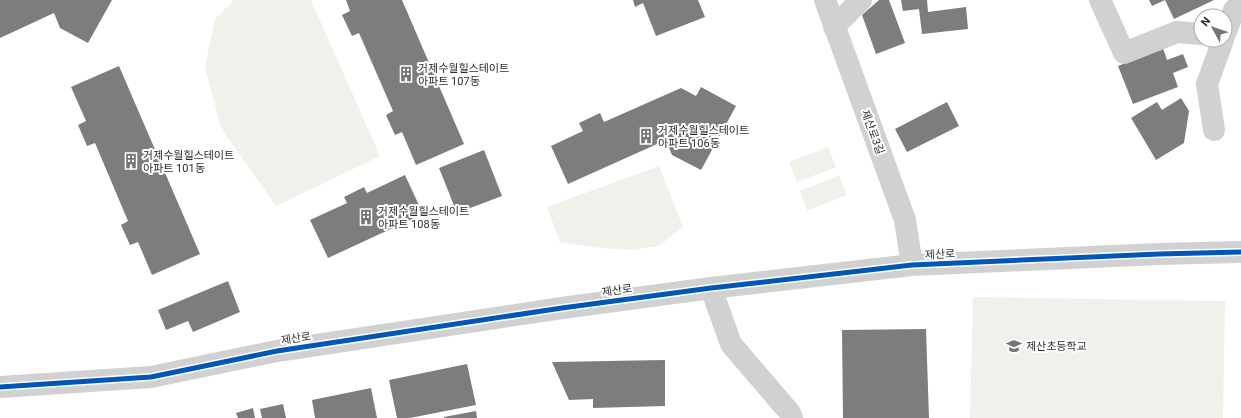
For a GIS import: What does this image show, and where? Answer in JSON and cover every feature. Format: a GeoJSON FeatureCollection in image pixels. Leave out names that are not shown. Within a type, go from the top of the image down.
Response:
{"type":"FeatureCollection","features":[{"type":"Feature","properties":{"kind":"street","name":"제산로3길"},"geometry":{"type":"LineString","coordinates":[[825,0],[905,220],[912,265]]}},
{"type":"Feature","properties":{"kind":"street"},"geometry":{"type":"LineString","coordinates":[[834,27],[860,0]]}},
{"type":"Feature","properties":{"kind":"street"},"geometry":{"type":"LineString","coordinates":[[1100,0],[1124,53],[1193,26]]}},
{"type":"Feature","properties":{"kind":"street"},"geometry":{"type":"LineString","coordinates":[[1177,32],[1193,33]]}},
{"type":"Feature","properties":{"kind":"street"},"geometry":{"type":"LineString","coordinates":[[1214,130],[1207,84],[1220,48]]}},
{"type":"Feature","properties":{"kind":"street","name":"제산로"},"geometry":{"type":"LineString","coordinates":[[0,387],[151,376],[277,351],[562,308],[711,288],[912,265],[1241,252]]}},
{"type":"Feature","properties":{"kind":"street"},"geometry":{"type":"LineString","coordinates":[[711,288],[731,344],[790,413],[792,418]]}},
{"type":"Feature","properties":{"kind":"shaded area"},"geometry":{"type":"Polygon","coordinates":[[[234,0],[311,0],[380,156],[276,206],[221,128],[205,67],[215,19],[234,0]]]}},
{"type":"Feature","properties":{"kind":"shaded area"},"geometry":{"type":"Polygon","coordinates":[[[828,147],[836,167],[797,182],[789,162],[828,147]]]}},
{"type":"Feature","properties":{"kind":"shaded area"},"geometry":{"type":"Polygon","coordinates":[[[659,166],[683,227],[659,246],[632,250],[601,248],[560,242],[547,207],[659,166]]]}},
{"type":"Feature","properties":{"kind":"shaded area"},"geometry":{"type":"Polygon","coordinates":[[[839,175],[847,195],[807,211],[800,191],[839,175]]]}},
{"type":"Feature","properties":{"kind":"shaded area"},"geometry":{"type":"Polygon","coordinates":[[[973,297],[1225,301],[1223,418],[970,418],[973,297]]]}},
{"type":"Feature","properties":{"kind":"building"},"geometry":{"type":"Polygon","coordinates":[[[0,0],[112,0],[88,43],[60,28],[54,13],[0,38],[0,0]]]}},
{"type":"Feature","properties":{"kind":"building","name":"거제수월힐스테이트 아파트 107동"},"geometry":{"type":"Polygon","coordinates":[[[346,0],[402,0],[464,144],[416,165],[402,132],[395,135],[386,115],[393,111],[359,33],[352,36],[342,15],[350,11],[346,0]]]}},
{"type":"Feature","properties":{"kind":"building"},"geometry":{"type":"Polygon","coordinates":[[[633,0],[698,0],[705,17],[656,36],[643,3],[635,7],[633,0]]]}},
{"type":"Feature","properties":{"kind":"building"},"geometry":{"type":"Polygon","coordinates":[[[879,0],[889,0],[905,43],[876,54],[862,15],[879,0]]]}},
{"type":"Feature","properties":{"kind":"building"},"geometry":{"type":"Polygon","coordinates":[[[901,0],[927,0],[928,12],[966,7],[968,29],[922,34],[919,9],[903,11],[901,0]]]}},
{"type":"Feature","properties":{"kind":"building"},"geometry":{"type":"Polygon","coordinates":[[[1149,0],[1165,0],[1152,6],[1149,0]]]}},
{"type":"Feature","properties":{"kind":"building"},"geometry":{"type":"Polygon","coordinates":[[[1165,0],[1214,0],[1197,8],[1193,8],[1193,10],[1174,19],[1165,0]]]}},
{"type":"Feature","properties":{"kind":"building"},"geometry":{"type":"Polygon","coordinates":[[[1163,48],[1167,60],[1183,54],[1188,67],[1173,73],[1178,87],[1133,104],[1118,66],[1163,48]]]}},
{"type":"Feature","properties":{"kind":"building","name":"거제수월힐스테이트 아파트 101동"},"geometry":{"type":"Polygon","coordinates":[[[119,66],[200,254],[152,275],[138,242],[130,245],[121,225],[128,221],[95,143],[87,146],[78,125],[86,121],[71,87],[119,66]]]}},
{"type":"Feature","properties":{"kind":"building","name":"거제수월힐스테이트 아파트 106동"},"geometry":{"type":"Polygon","coordinates":[[[701,87],[736,106],[701,170],[672,155],[666,140],[568,184],[551,146],[583,131],[579,123],[600,113],[604,122],[681,88],[696,96],[701,87]]]}},
{"type":"Feature","properties":{"kind":"building"},"geometry":{"type":"Polygon","coordinates":[[[1181,98],[1189,111],[1184,143],[1156,160],[1131,118],[1157,102],[1162,110],[1181,98]]]}},
{"type":"Feature","properties":{"kind":"building"},"geometry":{"type":"Polygon","coordinates":[[[947,102],[959,126],[907,152],[895,129],[947,102]]]}},
{"type":"Feature","properties":{"kind":"building"},"geometry":{"type":"Polygon","coordinates":[[[484,150],[502,196],[457,213],[439,168],[484,150]]]}},
{"type":"Feature","properties":{"kind":"building","name":"거제수월힐스테이트 아파트 108동"},"geometry":{"type":"Polygon","coordinates":[[[405,175],[423,214],[328,258],[310,220],[347,203],[344,197],[364,187],[367,193],[405,175]]]}},
{"type":"Feature","properties":{"kind":"building"},"geometry":{"type":"Polygon","coordinates":[[[228,281],[240,312],[193,332],[188,321],[166,330],[158,310],[228,281]]]}},
{"type":"Feature","properties":{"kind":"building"},"geometry":{"type":"Polygon","coordinates":[[[926,329],[929,418],[843,418],[842,330],[926,329]]]}},
{"type":"Feature","properties":{"kind":"building"},"geometry":{"type":"Polygon","coordinates":[[[665,360],[665,406],[593,408],[593,399],[569,400],[552,362],[665,360]]]}},
{"type":"Feature","properties":{"kind":"building"},"geometry":{"type":"Polygon","coordinates":[[[467,364],[476,405],[410,418],[397,418],[389,380],[467,364]]]}},
{"type":"Feature","properties":{"kind":"building"},"geometry":{"type":"Polygon","coordinates":[[[371,388],[377,418],[315,418],[312,400],[371,388]]]}},
{"type":"Feature","properties":{"kind":"building"},"geometry":{"type":"Polygon","coordinates":[[[283,404],[286,418],[262,418],[260,409],[283,404]]]}},
{"type":"Feature","properties":{"kind":"building"},"geometry":{"type":"Polygon","coordinates":[[[253,408],[255,418],[238,418],[236,413],[253,408]]]}},
{"type":"Feature","properties":{"kind":"building"},"geometry":{"type":"Polygon","coordinates":[[[476,411],[477,418],[444,418],[444,417],[476,411]]]}},
{"type":"Feature","properties":{"kind":"cycle path"},"geometry":{"type":"LineString","coordinates":[[0,387],[151,377],[277,351],[562,308],[711,288],[912,265],[1159,254],[1241,252]]}},
{"type":"Feature","properties":{"kind":"place","name":"거제수월힐스테이트 아파트 107동"},"geometry":{"type":"Point","coordinates":[406,74]}},
{"type":"Feature","properties":{"kind":"place","name":"거제수월힐스테이트 아파트 106동"},"geometry":{"type":"Point","coordinates":[646,136]}},
{"type":"Feature","properties":{"kind":"place","name":"거제수월힐스테이트 아파트 101동"},"geometry":{"type":"Point","coordinates":[131,161]}},
{"type":"Feature","properties":{"kind":"place","name":"거제수월힐스테이트 아파트 108동"},"geometry":{"type":"Point","coordinates":[366,217]}},
{"type":"Feature","properties":{"kind":"place","name":"제산초등학교"},"geometry":{"type":"Point","coordinates":[1014,346]}}]}
